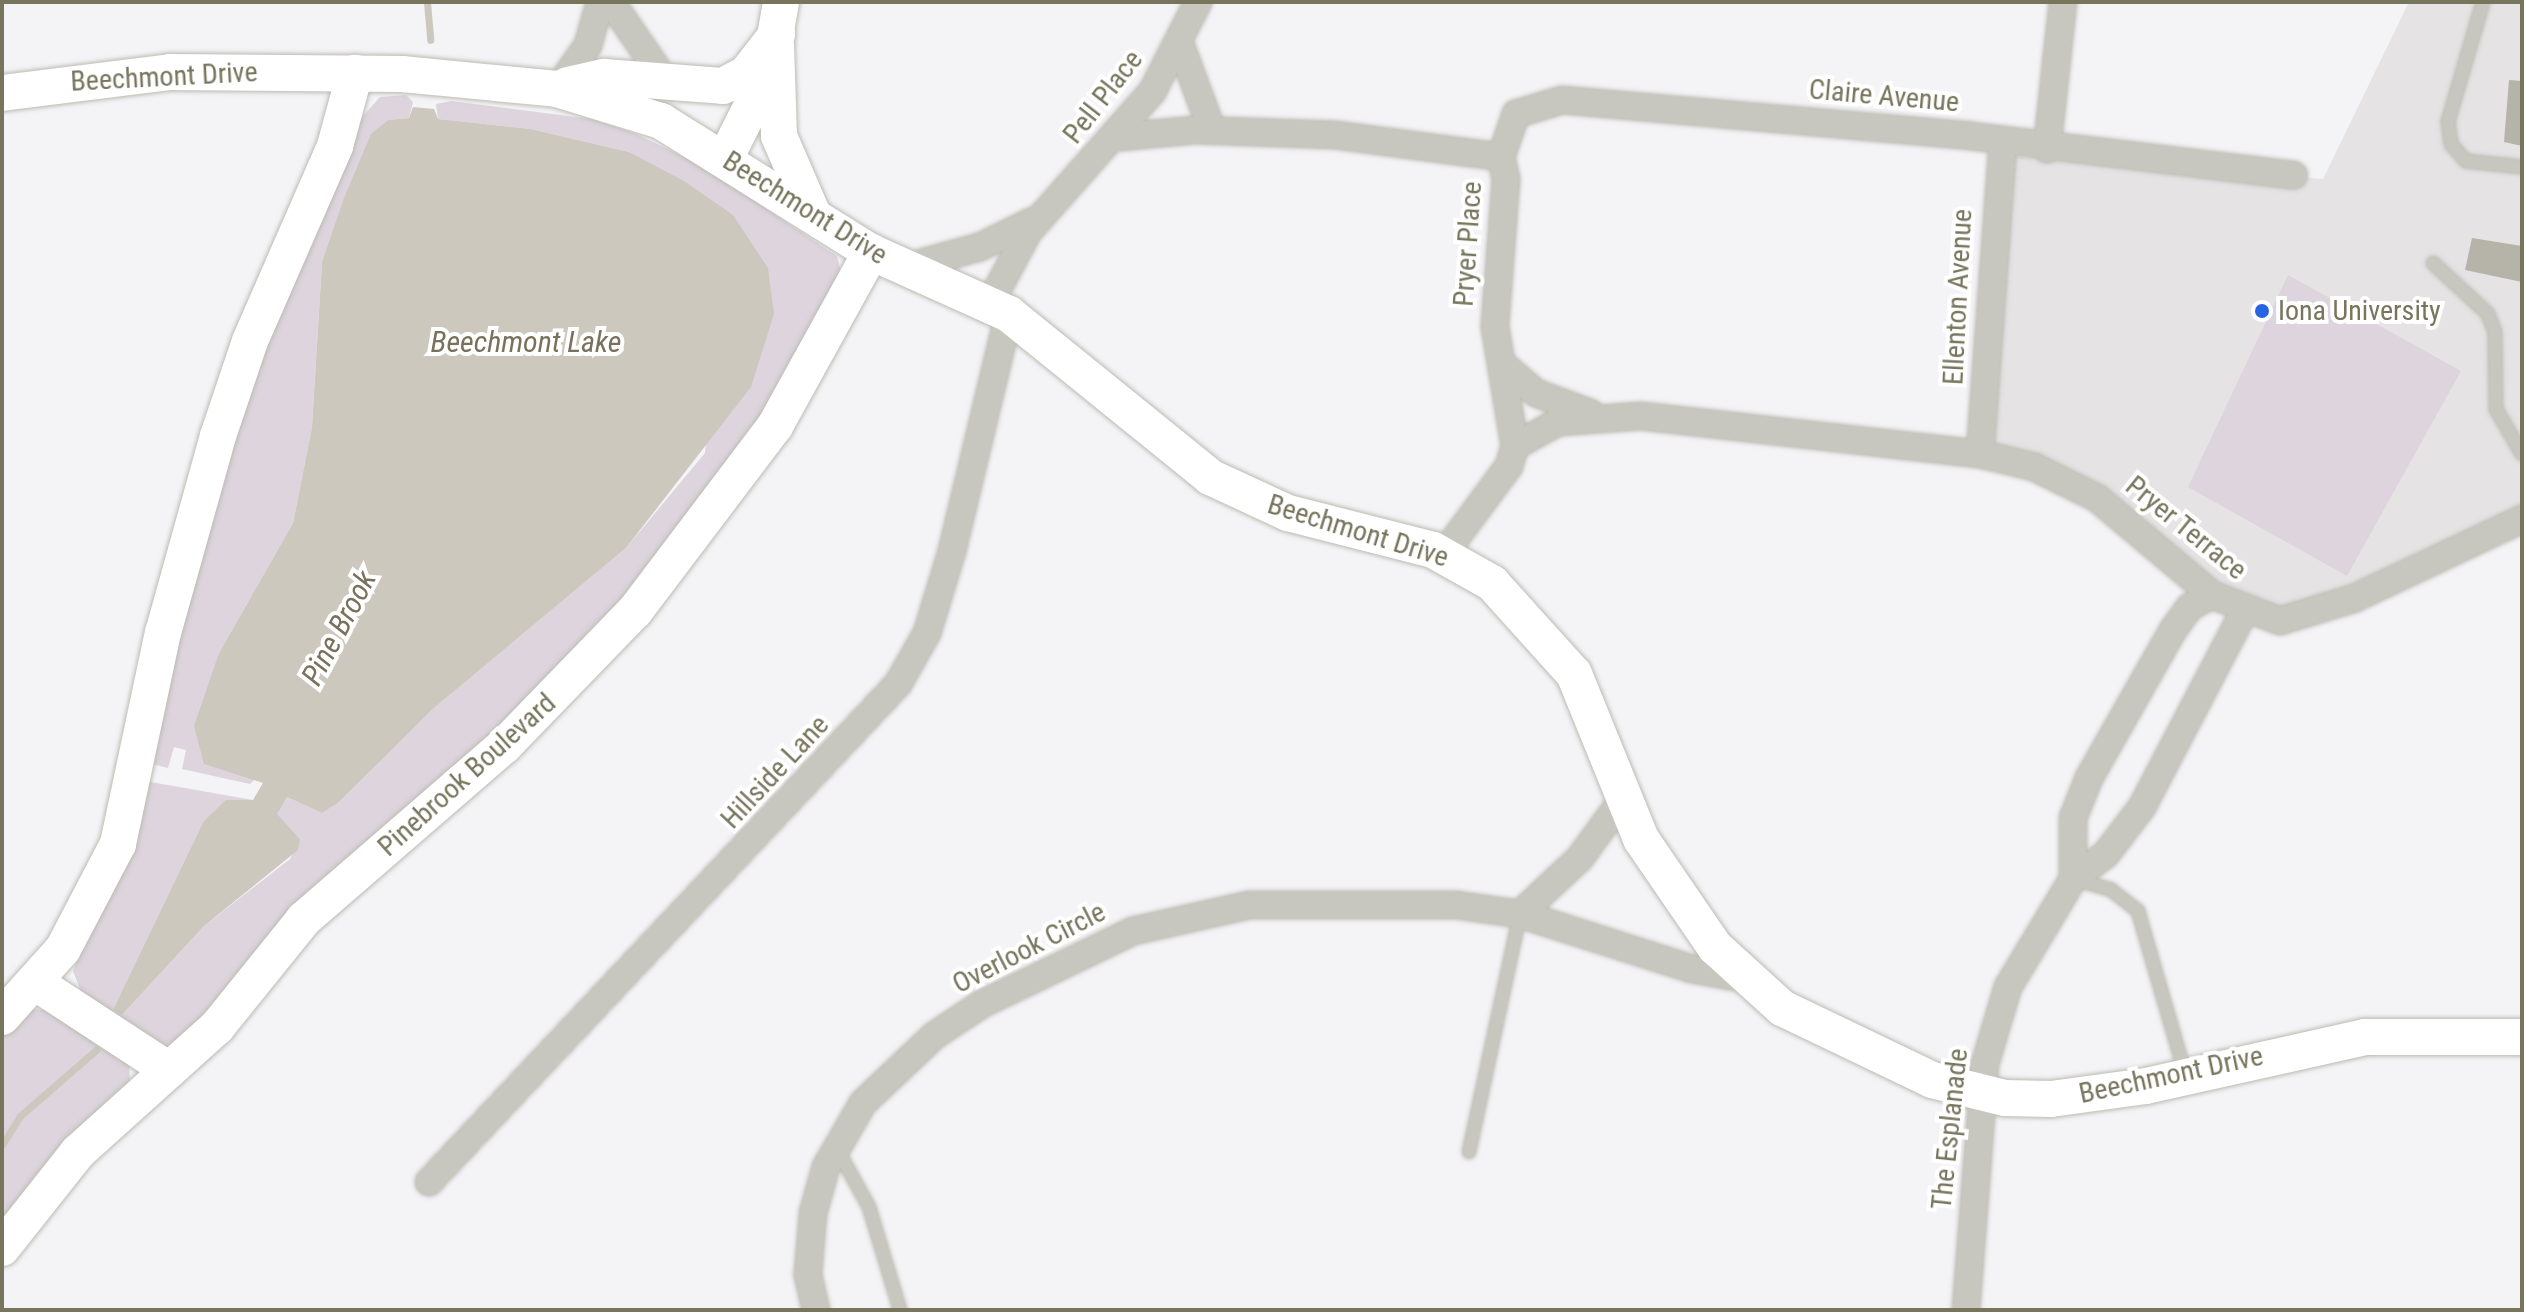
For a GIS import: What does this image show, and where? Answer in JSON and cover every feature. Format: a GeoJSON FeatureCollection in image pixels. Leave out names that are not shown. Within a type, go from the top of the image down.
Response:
{"type":"FeatureCollection","features":[{"type":"Feature","properties":{"kind":"street"},"geometry":{"type":"LineString","coordinates":[[557,89],[588,45],[600,2]]}},
{"type":"Feature","properties":{"kind":"street"},"geometry":{"type":"LineString","coordinates":[[611,2],[669,86]]}},
{"type":"Feature","properties":{"kind":"street","name":"Pell Place"},"geometry":{"type":"LineString","coordinates":[[903,268],[980,247],[1040,217],[1119,137],[1180,44],[1198,2]]}},
{"type":"Feature","properties":{"kind":"street"},"geometry":{"type":"LineString","coordinates":[[2047,149],[2063,2]]}},
{"type":"Feature","properties":{"kind":"street"},"geometry":{"type":"LineString","coordinates":[[557,89],[604,77],[669,86],[731,84],[778,27]]}},
{"type":"Feature","properties":{"kind":"street"},"geometry":{"type":"LineString","coordinates":[[725,159],[778,27]]}},
{"type":"Feature","properties":{"kind":"street"},"geometry":{"type":"LineString","coordinates":[[778,27],[779,136],[815,219]]}},
{"type":"Feature","properties":{"kind":"street"},"geometry":{"type":"LineString","coordinates":[[1180,44],[1212,130]]}},
{"type":"Feature","properties":{"kind":"street","name":"Beechmont Drive"},"geometry":{"type":"LineString","coordinates":[[2,93],[137,73],[355,73],[557,89],[641,112],[725,159],[871,252],[1000,309],[1210,477],[1288,513],[1444,554],[1504,593],[1566,661],[1592,708],[1623,799],[1666,882],[1746,979],[1850,1045],[1982,1094],[2051,1099],[2186,1076],[2365,1037],[2522,1037]]}},
{"type":"Feature","properties":{"kind":"street"},"geometry":{"type":"LineString","coordinates":[[2,1017],[36,983],[77,926],[118,844],[163,633],[214,449],[250,341],[335,146],[355,73]]}},
{"type":"Feature","properties":{"kind":"street","name":"Claire Avenue"},"geometry":{"type":"LineString","coordinates":[[1501,157],[1516,114],[1562,100],[2294,175]]}},
{"type":"Feature","properties":{"kind":"street","name":"Pryer Place"},"geometry":{"type":"LineString","coordinates":[[1119,137],[1212,130],[1335,135],[1501,157],[1506,179],[1495,327],[1515,446]]}},
{"type":"Feature","properties":{"kind":"street","name":"Ellenton Avenue"},"geometry":{"type":"LineString","coordinates":[[1980,454],[2003,143]]}},
{"type":"Feature","properties":{"kind":"street","name":"Pell Place"},"geometry":{"type":"LineString","coordinates":[[1000,309],[1040,217]]}},
{"type":"Feature","properties":{"kind":"street","name":"Pinebrook Boulevard"},"geometry":{"type":"LineString","coordinates":[[2,1248],[78,1152],[217,1027],[304,919],[494,755],[635,611],[775,426],[871,252]]}},
{"type":"Feature","properties":{"kind":"street","name":"Hillside Lane"},"geometry":{"type":"LineString","coordinates":[[429,1182],[898,684],[927,633],[952,551],[1000,309]]}},
{"type":"Feature","properties":{"kind":"street","name":"Pryer Terrace"},"geometry":{"type":"LineString","coordinates":[[1502,364],[1548,399],[1605,417]]}},
{"type":"Feature","properties":{"kind":"street","name":"Pryer Terrace"},"geometry":{"type":"LineString","coordinates":[[1515,446],[1558,422],[1605,417],[1980,454],[2034,467],[2097,498],[2212,595],[2244,612],[2303,618],[2522,519]]}},
{"type":"Feature","properties":{"kind":"street"},"geometry":{"type":"LineString","coordinates":[[1444,554],[1509,466],[1515,446]]}},
{"type":"Feature","properties":{"kind":"street"},"geometry":{"type":"LineString","coordinates":[[2073,879],[2073,818],[2089,778],[2173,630],[2190,607],[2212,595]]}},
{"type":"Feature","properties":{"kind":"street","name":"The Esplanade"},"geometry":{"type":"LineString","coordinates":[[1966,1310],[1982,1094],[2008,987],[2073,879],[2106,854],[2142,807],[2244,612]]}},
{"type":"Feature","properties":{"kind":"street"},"geometry":{"type":"LineString","coordinates":[[1520,914],[1580,858],[1623,799]]}},
{"type":"Feature","properties":{"kind":"street","name":"Overlook Circle"},"geometry":{"type":"LineString","coordinates":[[816,1310],[808,1274],[813,1213],[837,1149],[863,1103],[935,1035],[1070,957],[1133,931],[1249,905],[1375,901],[1520,914],[1683,967],[1746,979]]}},
{"type":"Feature","properties":{"kind":"street"},"geometry":{"type":"LineString","coordinates":[[36,983],[169,1070]]}},
{"type":"Feature","properties":{"kind":"lane"},"geometry":{"type":"LineString","coordinates":[[2483,2],[2448,122],[2451,144],[2466,161],[2522,167]]}},
{"type":"Feature","properties":{"kind":"lane"},"geometry":{"type":"LineString","coordinates":[[2433,263],[2488,314],[2495,332],[2496,409],[2522,454]]}},
{"type":"Feature","properties":{"kind":"lane"},"geometry":{"type":"LineString","coordinates":[[2073,879],[2110,889],[2138,911],[2186,1076]]}},
{"type":"Feature","properties":{"kind":"lane"},"geometry":{"type":"LineString","coordinates":[[1469,1152],[1520,914]]}},
{"type":"Feature","properties":{"kind":"lane"},"geometry":{"type":"LineString","coordinates":[[837,1149],[869,1207],[900,1310]]}},
{"type":"Feature","properties":{"kind":"shaded area","name":"Iona University"},"geometry":{"type":"Polygon","coordinates":[[[2409,2],[2522,2],[2522,508],[2286,614],[2247,606],[2087,482],[1994,442],[2010,156],[2323,179],[2409,2]]]}},
{"type":"Feature","properties":{"kind":"shaded area"},"geometry":{"type":"Polygon","coordinates":[[[406,95],[413,102],[409,118],[388,120],[371,135],[322,262],[312,427],[293,523],[219,653],[204,764],[257,777],[250,784],[182,769],[186,750],[174,747],[168,768],[152,764],[223,448],[357,123],[380,97],[406,95]]]}},
{"type":"Feature","properties":{"kind":"shaded area"},"geometry":{"type":"Polygon","coordinates":[[[451,101],[591,119],[634,133],[699,164],[837,256],[842,276],[778,405],[628,608],[234,994],[167,1047],[82,994],[73,971],[145,781],[253,800],[148,944],[113,1010],[122,1015],[204,926],[290,859],[300,839],[276,814],[287,797],[322,813],[338,803],[434,708],[626,548],[705,453],[733,215],[629,152],[531,129],[438,119],[436,104],[451,101]]]}},
{"type":"Feature","properties":{"kind":"shaded area"},"geometry":{"type":"Polygon","coordinates":[[[2288,275],[2461,371],[2347,576],[2188,487],[2288,275]]]}},
{"type":"Feature","properties":{"kind":"shaded area"},"geometry":{"type":"Polygon","coordinates":[[[31,1009],[46,1010],[129,1064],[130,1080],[2,1230],[2,1031],[31,1009]]]}},
{"type":"Feature","properties":{"kind":"water","name":"Beechmont Lake"},"geometry":{"type":"Polygon","coordinates":[[[413,107],[434,109],[438,119],[531,129],[629,152],[684,181],[733,215],[768,268],[774,314],[751,387],[626,548],[434,708],[338,803],[322,813],[287,797],[277,814],[300,839],[298,850],[204,926],[122,1015],[113,1010],[204,821],[226,800],[253,800],[263,783],[204,764],[194,726],[219,653],[293,523],[312,427],[322,262],[344,198],[371,134],[388,120],[409,118],[413,107]]]}},
{"type":"Feature","properties":{"kind":"building"},"geometry":{"type":"Polygon","coordinates":[[[2509,80],[2522,81],[2522,146],[2504,142],[2509,80]]]}},
{"type":"Feature","properties":{"kind":"building"},"geometry":{"type":"Polygon","coordinates":[[[2472,238],[2522,246],[2522,282],[2465,270],[2472,238]]]}},
{"type":"Feature","properties":{"kind":"waterway","name":"Pine Brook"},"geometry":{"type":"LineString","coordinates":[[427,2],[430,40]]}},
{"type":"Feature","properties":{"kind":"waterway","name":"Pine Brook"},"geometry":{"type":"LineString","coordinates":[[2,1145],[20,1116],[96,1050]]}},
{"type":"Feature","properties":{"kind":"place","name":"Iona University"},"geometry":{"type":"Point","coordinates":[2262,311]}}]}
